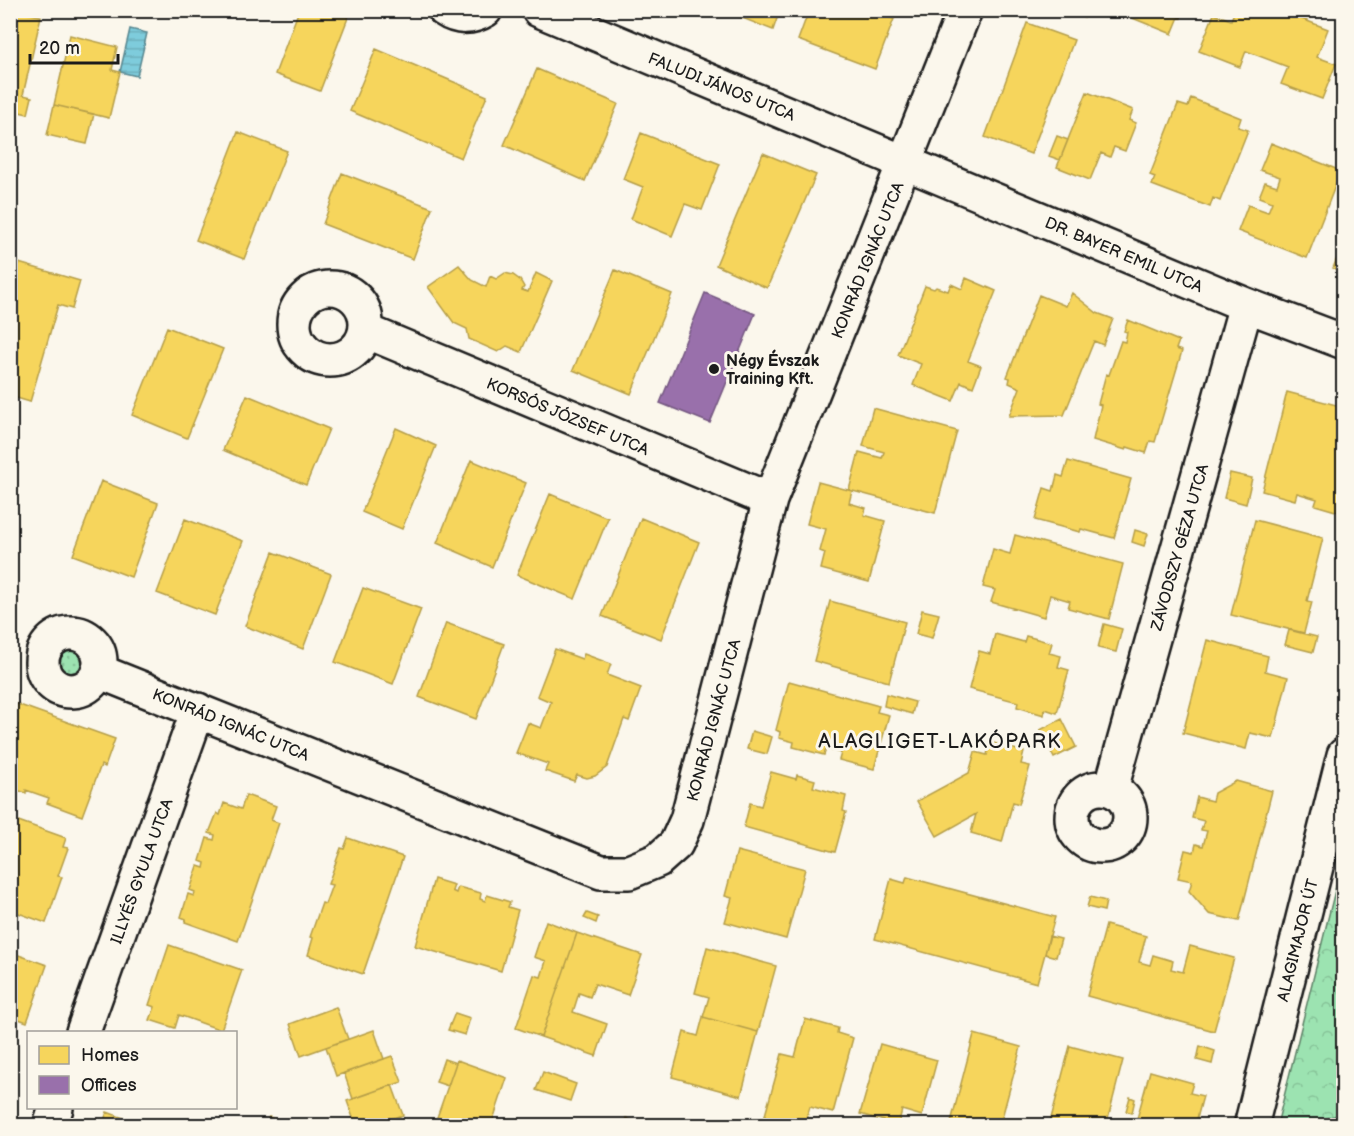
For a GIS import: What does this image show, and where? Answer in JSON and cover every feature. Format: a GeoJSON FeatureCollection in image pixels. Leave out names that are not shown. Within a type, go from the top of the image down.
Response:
{"type":"FeatureCollection","features":[{"type":"Feature","properties":{"kind":"street"},"geometry":{"type":"LineString","coordinates":[[445,10],[460,17],[472,16],[485,10]]}},
{"type":"Feature","properties":{"kind":"street","name":"FALUDI JÁNOS UTCA"},"geometry":{"type":"LineString","coordinates":[[539,10],[906,162]]}},
{"type":"Feature","properties":{"kind":"street","name":"KONRÁD IGNÁC UTCA"},"geometry":{"type":"LineString","coordinates":[[98,671],[601,872],[629,872],[658,860],[676,844],[687,820],[770,500],[965,10]]}},
{"type":"Feature","properties":{"kind":"street","name":"DR. BAYER EMIL UTCA"},"geometry":{"type":"LineString","coordinates":[[906,162],[1246,305],[1344,342]]}},
{"type":"Feature","properties":{"kind":"street","name":"ZÁVODSZY GÉZA UTCA"},"geometry":{"type":"LineString","coordinates":[[1111,789],[1246,305]]}},
{"type":"Feature","properties":{"kind":"street","name":"KORSÓS JÓZSEF UTCA"},"geometry":{"type":"LineString","coordinates":[[366,331],[770,500]]}},
{"type":"Feature","properties":{"kind":"street","name":"ILLYÉS GYULA UTCA"},"geometry":{"type":"LineString","coordinates":[[83,1031],[198,710]]}},
{"type":"Feature","properties":{"kind":"street","name":"ALAGIMAJOR ÚT"},"geometry":{"type":"LineString","coordinates":[[1251,1125],[1344,755]]}},
{"type":"Feature","properties":{"kind":"street"},"geometry":{"type":"LineString","coordinates":[[50,1125],[56,1109]]}},
{"type":"Feature","properties":{"kind":"green space"},"geometry":{"type":"Polygon","coordinates":[[[70,644],[83,649],[88,662],[83,675],[70,680],[57,675],[52,662],[57,649],[70,644]]]}},
{"type":"Feature","properties":{"kind":"green space"},"geometry":{"type":"Polygon","coordinates":[[[1343,858],[1343,1113],[1308,1125],[1277,1125],[1343,858]]]}},
{"type":"Feature","properties":{"kind":"water"},"geometry":{"type":"Polygon","coordinates":[[[130,29],[147,33],[137,76],[120,72],[130,29]]]}},
{"type":"Feature","properties":{"kind":"building: Homes"},"geometry":{"type":"Polygon","coordinates":[[[10,10],[41,16],[23,95],[32,97],[28,114],[19,112],[14,136],[10,135],[10,10]]]}},
{"type":"Feature","properties":{"kind":"building: Homes"},"geometry":{"type":"Polygon","coordinates":[[[299,10],[351,10],[320,91],[275,74],[299,10]]]}},
{"type":"Feature","properties":{"kind":"building: Homes"},"geometry":{"type":"Polygon","coordinates":[[[722,10],[780,10],[773,30],[722,10]]]}},
{"type":"Feature","properties":{"kind":"building: Homes"},"geometry":{"type":"Polygon","coordinates":[[[809,10],[877,10],[894,19],[875,69],[798,40],[809,10]]]}},
{"type":"Feature","properties":{"kind":"building: Homes"},"geometry":{"type":"Polygon","coordinates":[[[1065,10],[1087,10],[1084,18],[1065,10]]]}},
{"type":"Feature","properties":{"kind":"building: Homes"},"geometry":{"type":"Polygon","coordinates":[[[1121,10],[1184,10],[1172,34],[1120,13],[1121,10]]]}},
{"type":"Feature","properties":{"kind":"building: Homes"},"geometry":{"type":"Polygon","coordinates":[[[1235,10],[1305,10],[1302,19],[1328,29],[1317,57],[1336,64],[1322,99],[1281,84],[1288,67],[1246,51],[1240,67],[1199,51],[1214,14],[1231,20],[1235,10]]]}},
{"type":"Feature","properties":{"kind":"building: Homes"},"geometry":{"type":"Polygon","coordinates":[[[1027,23],[1074,40],[1031,154],[985,137],[1027,23]]]}},
{"type":"Feature","properties":{"kind":"building: Homes"},"geometry":{"type":"Polygon","coordinates":[[[70,35],[117,47],[112,70],[120,72],[109,118],[54,105],[70,35]]]}},
{"type":"Feature","properties":{"kind":"building: Homes"},"geometry":{"type":"Polygon","coordinates":[[[376,49],[487,96],[461,158],[350,111],[376,49]]]}},
{"type":"Feature","properties":{"kind":"building: Homes"},"geometry":{"type":"Polygon","coordinates":[[[537,69],[618,104],[585,181],[504,145],[537,69]]]}},
{"type":"Feature","properties":{"kind":"building: Homes"},"geometry":{"type":"Polygon","coordinates":[[[1087,92],[1133,110],[1129,120],[1136,123],[1125,151],[1114,147],[1110,157],[1101,153],[1090,180],[1057,167],[1087,92]]]}},
{"type":"Feature","properties":{"kind":"building: Homes"},"geometry":{"type":"Polygon","coordinates":[[[1191,98],[1241,118],[1238,127],[1248,130],[1220,201],[1213,198],[1210,207],[1152,185],[1155,177],[1150,175],[1178,104],[1188,107],[1191,98]]]}},
{"type":"Feature","properties":{"kind":"building: Homes"},"geometry":{"type":"Polygon","coordinates":[[[54,105],[94,114],[87,144],[47,135],[54,105]]]}},
{"type":"Feature","properties":{"kind":"building: Homes"},"geometry":{"type":"Polygon","coordinates":[[[238,132],[287,151],[244,259],[196,240],[238,132]]]}},
{"type":"Feature","properties":{"kind":"building: Homes"},"geometry":{"type":"Polygon","coordinates":[[[641,133],[720,164],[702,210],[685,204],[672,236],[631,219],[643,187],[623,179],[641,133]]]}},
{"type":"Feature","properties":{"kind":"building: Homes"},"geometry":{"type":"Polygon","coordinates":[[[1057,136],[1068,140],[1060,160],[1049,156],[1057,136]]]}},
{"type":"Feature","properties":{"kind":"building: Homes"},"geometry":{"type":"Polygon","coordinates":[[[1271,143],[1341,171],[1307,258],[1238,231],[1248,205],[1268,212],[1272,202],[1259,197],[1265,182],[1277,186],[1280,177],[1260,170],[1271,143]]]}},
{"type":"Feature","properties":{"kind":"building: Homes"},"geometry":{"type":"Polygon","coordinates":[[[763,153],[816,175],[767,288],[716,265],[763,153]]]}},
{"type":"Feature","properties":{"kind":"building: Homes"},"geometry":{"type":"Polygon","coordinates":[[[342,173],[432,208],[413,259],[323,224],[342,173]]]}},
{"type":"Feature","properties":{"kind":"building: Homes"},"geometry":{"type":"Polygon","coordinates":[[[1344,241],[1344,280],[1338,278],[1341,271],[1333,268],[1344,241]]]}},
{"type":"Feature","properties":{"kind":"building: Homes"},"geometry":{"type":"Polygon","coordinates":[[[12,261],[80,281],[72,309],[58,305],[30,402],[10,396],[10,268],[12,261]]]}},
{"type":"Feature","properties":{"kind":"building: Homes"},"geometry":{"type":"Polygon","coordinates":[[[459,265],[472,280],[486,287],[490,276],[496,279],[505,273],[520,280],[524,287],[522,290],[528,292],[536,273],[552,281],[521,352],[507,346],[498,352],[469,339],[467,329],[454,323],[428,287],[459,265]]]}},
{"type":"Feature","properties":{"kind":"building: Homes"},"geometry":{"type":"Polygon","coordinates":[[[615,270],[672,294],[631,394],[573,370],[615,270]]]}},
{"type":"Feature","properties":{"kind":"building: Homes"},"geometry":{"type":"Polygon","coordinates":[[[966,278],[996,291],[968,361],[981,366],[973,387],[961,382],[953,401],[913,385],[921,364],[898,355],[925,286],[948,291],[951,284],[962,289],[966,278]]]}},
{"type":"Feature","properties":{"kind":"building: Homes"},"geometry":{"type":"Polygon","coordinates":[[[1072,293],[1097,313],[1113,319],[1103,345],[1094,341],[1064,415],[1009,416],[1020,388],[1009,383],[1010,378],[1007,377],[1039,295],[1066,306],[1072,293]]]}},
{"type":"Feature","properties":{"kind":"building: Homes"},"geometry":{"type":"Polygon","coordinates":[[[1128,320],[1179,341],[1176,349],[1182,351],[1155,442],[1150,441],[1146,453],[1127,447],[1126,450],[1093,440],[1101,405],[1098,404],[1106,374],[1109,375],[1121,341],[1125,342],[1127,332],[1124,331],[1128,320]]]}},
{"type":"Feature","properties":{"kind":"building: Homes"},"geometry":{"type":"Polygon","coordinates":[[[167,327],[223,349],[187,438],[132,415],[167,327]]]}},
{"type":"Feature","properties":{"kind":"building: Homes"},"geometry":{"type":"Polygon","coordinates":[[[1287,392],[1344,407],[1344,496],[1339,512],[1315,505],[1317,499],[1297,493],[1295,500],[1262,491],[1287,392]]]}},
{"type":"Feature","properties":{"kind":"building: Homes"},"geometry":{"type":"Polygon","coordinates":[[[247,395],[329,429],[306,485],[223,450],[247,395]]]}},
{"type":"Feature","properties":{"kind":"building: Homes"},"geometry":{"type":"Polygon","coordinates":[[[873,408],[957,431],[935,513],[849,490],[859,452],[882,458],[884,452],[863,446],[873,408]]]}},
{"type":"Feature","properties":{"kind":"building: Homes"},"geometry":{"type":"Polygon","coordinates":[[[396,428],[436,446],[402,529],[362,512],[396,428]]]}},
{"type":"Feature","properties":{"kind":"building: Homes"},"geometry":{"type":"Polygon","coordinates":[[[471,460],[526,483],[492,567],[437,543],[471,460]]]}},
{"type":"Feature","properties":{"kind":"building: Homes"},"geometry":{"type":"Polygon","coordinates":[[[1068,461],[1131,479],[1114,538],[1035,520],[1044,488],[1053,491],[1057,475],[1063,477],[1068,461]]]}},
{"type":"Feature","properties":{"kind":"building: Homes"},"geometry":{"type":"Polygon","coordinates":[[[1230,473],[1252,478],[1246,504],[1224,498],[1230,473]]]}},
{"type":"Feature","properties":{"kind":"building: Homes"},"geometry":{"type":"Polygon","coordinates":[[[101,481],[158,503],[131,577],[73,555],[101,481]]]}},
{"type":"Feature","properties":{"kind":"building: Homes"},"geometry":{"type":"Polygon","coordinates":[[[818,482],[852,491],[849,503],[866,508],[864,515],[885,521],[869,582],[821,569],[825,553],[820,551],[826,529],[807,524],[818,482]]]}},
{"type":"Feature","properties":{"kind":"building: Homes"},"geometry":{"type":"Polygon","coordinates":[[[550,494],[608,518],[575,599],[517,575],[550,494]]]}},
{"type":"Feature","properties":{"kind":"building: Homes"},"geometry":{"type":"Polygon","coordinates":[[[641,518],[699,542],[661,639],[602,616],[641,518]]]}},
{"type":"Feature","properties":{"kind":"building: Homes"},"geometry":{"type":"Polygon","coordinates":[[[185,519],[243,541],[215,615],[157,593],[185,519]]]}},
{"type":"Feature","properties":{"kind":"building: Homes"},"geometry":{"type":"Polygon","coordinates":[[[1255,520],[1323,538],[1307,601],[1312,602],[1304,633],[1231,615],[1255,520]]]}},
{"type":"Feature","properties":{"kind":"building: Homes"},"geometry":{"type":"Polygon","coordinates":[[[1135,530],[1148,534],[1144,546],[1132,542],[1135,530]]]}},
{"type":"Feature","properties":{"kind":"building: Homes"},"geometry":{"type":"Polygon","coordinates":[[[1015,535],[1123,564],[1109,619],[1068,608],[1070,601],[1050,595],[1044,617],[991,602],[995,590],[983,587],[993,549],[1010,554],[1015,535]]]}},
{"type":"Feature","properties":{"kind":"building: Homes"},"geometry":{"type":"Polygon","coordinates":[[[273,552],[331,574],[303,649],[245,626],[273,552]]]}},
{"type":"Feature","properties":{"kind":"building: Homes"},"geometry":{"type":"Polygon","coordinates":[[[363,588],[421,609],[393,684],[335,662],[363,588]]]}},
{"type":"Feature","properties":{"kind":"building: Homes"},"geometry":{"type":"Polygon","coordinates":[[[830,601],[905,622],[889,682],[814,661],[830,601]]]}},
{"type":"Feature","properties":{"kind":"building: Homes"},"geometry":{"type":"Polygon","coordinates":[[[922,610],[939,614],[932,638],[916,634],[922,610]]]}},
{"type":"Feature","properties":{"kind":"building: Homes"},"geometry":{"type":"Polygon","coordinates":[[[446,623],[504,644],[476,719],[419,697],[446,623]]]}},
{"type":"Feature","properties":{"kind":"building: Homes"},"geometry":{"type":"Polygon","coordinates":[[[1104,624],[1122,629],[1116,652],[1098,648],[1104,624]]]}},
{"type":"Feature","properties":{"kind":"building: Homes"},"geometry":{"type":"Polygon","coordinates":[[[1289,630],[1317,637],[1313,652],[1285,645],[1289,630]]]}},
{"type":"Feature","properties":{"kind":"building: Homes"},"geometry":{"type":"Polygon","coordinates":[[[995,634],[1024,642],[1026,636],[1052,643],[1049,653],[1061,656],[1058,667],[1069,670],[1057,713],[1045,709],[1044,715],[1017,707],[1018,702],[969,689],[979,651],[990,654],[995,634]]]}},
{"type":"Feature","properties":{"kind":"building: Homes"},"geometry":{"type":"Polygon","coordinates":[[[1207,640],[1268,656],[1265,671],[1288,677],[1273,738],[1250,733],[1246,749],[1183,733],[1207,640]]]}},
{"type":"Feature","properties":{"kind":"building: Homes"},"geometry":{"type":"Polygon","coordinates":[[[555,649],[582,659],[584,654],[611,664],[607,675],[641,688],[629,721],[624,719],[607,767],[595,776],[587,778],[577,775],[574,781],[545,771],[548,764],[516,753],[528,723],[541,728],[551,702],[537,696],[555,649]]]}},
{"type":"Feature","properties":{"kind":"building: Homes"},"geometry":{"type":"Polygon","coordinates":[[[789,681],[879,706],[877,712],[889,715],[874,769],[839,760],[841,753],[826,749],[824,755],[793,747],[794,742],[779,738],[780,732],[776,730],[789,681]]]}},
{"type":"Feature","properties":{"kind":"building: Homes"},"geometry":{"type":"Polygon","coordinates":[[[886,694],[915,702],[912,714],[884,706],[886,694]]]}},
{"type":"Feature","properties":{"kind":"building: Homes"},"geometry":{"type":"Polygon","coordinates":[[[14,703],[115,739],[105,767],[101,765],[82,816],[47,803],[49,798],[26,790],[26,793],[10,788],[10,712],[14,703]]]}},
{"type":"Feature","properties":{"kind":"building: Homes"},"geometry":{"type":"Polygon","coordinates":[[[1062,719],[1076,747],[1054,758],[1040,730],[1062,719]]]}},
{"type":"Feature","properties":{"kind":"building: Homes"},"geometry":{"type":"Polygon","coordinates":[[[752,731],[772,737],[767,754],[747,749],[752,731]]]}},
{"type":"Feature","properties":{"kind":"building: Homes"},"geometry":{"type":"Polygon","coordinates":[[[990,742],[1024,752],[1021,764],[1030,766],[1019,804],[1013,802],[1002,842],[971,833],[976,814],[937,836],[917,801],[969,773],[975,752],[987,755],[990,742]]]}},
{"type":"Feature","properties":{"kind":"building: Homes"},"geometry":{"type":"Polygon","coordinates":[[[771,772],[796,779],[797,775],[815,780],[813,787],[846,796],[843,811],[846,812],[835,852],[744,827],[750,803],[761,806],[771,772]]]}},
{"type":"Feature","properties":{"kind":"building: Homes"},"geometry":{"type":"Polygon","coordinates":[[[1236,781],[1272,791],[1239,921],[1209,914],[1189,891],[1192,881],[1178,878],[1185,850],[1194,852],[1196,844],[1203,846],[1207,831],[1201,830],[1204,821],[1192,818],[1197,797],[1212,801],[1214,793],[1236,781]]]}},
{"type":"Feature","properties":{"kind":"building: Homes"},"geometry":{"type":"Polygon","coordinates":[[[246,795],[276,806],[271,820],[279,823],[238,941],[185,922],[186,919],[181,917],[188,894],[194,896],[195,892],[190,890],[198,866],[204,868],[205,863],[200,861],[207,838],[214,840],[215,835],[209,833],[217,813],[220,815],[224,803],[241,809],[246,795]]]}},
{"type":"Feature","properties":{"kind":"building: Homes"},"geometry":{"type":"Polygon","coordinates":[[[10,818],[66,838],[63,847],[68,848],[58,876],[62,877],[46,923],[10,910],[10,818]]]}},
{"type":"Feature","properties":{"kind":"building: Homes"},"geometry":{"type":"Polygon","coordinates":[[[348,838],[403,857],[363,974],[308,955],[313,938],[310,937],[322,903],[325,904],[332,885],[328,884],[341,848],[344,849],[348,838]]]}},
{"type":"Feature","properties":{"kind":"building: Homes"},"geometry":{"type":"Polygon","coordinates":[[[737,851],[805,869],[786,939],[725,922],[732,898],[725,896],[737,851]]]}},
{"type":"Feature","properties":{"kind":"building: Homes"},"geometry":{"type":"Polygon","coordinates":[[[907,877],[1055,917],[1037,983],[875,939],[891,879],[905,883],[907,877]]]}},
{"type":"Feature","properties":{"kind":"building: Homes"},"geometry":{"type":"Polygon","coordinates":[[[434,879],[454,885],[452,891],[456,893],[458,887],[481,893],[480,899],[485,901],[487,895],[510,902],[508,907],[518,910],[501,971],[415,946],[434,879]]]}},
{"type":"Feature","properties":{"kind":"building: Homes"},"geometry":{"type":"Polygon","coordinates":[[[1090,897],[1106,901],[1104,911],[1087,907],[1090,897]]]}},
{"type":"Feature","properties":{"kind":"building: Homes"},"geometry":{"type":"Polygon","coordinates":[[[587,913],[598,917],[596,923],[584,918],[587,913]]]}},
{"type":"Feature","properties":{"kind":"building: Homes"},"geometry":{"type":"Polygon","coordinates":[[[546,921],[577,933],[541,1037],[516,1028],[534,975],[541,977],[546,961],[534,957],[546,921]]]}},
{"type":"Feature","properties":{"kind":"building: Homes"},"geometry":{"type":"Polygon","coordinates":[[[1106,925],[1146,936],[1139,962],[1150,965],[1153,955],[1173,961],[1171,969],[1183,972],[1190,946],[1234,958],[1214,1031],[1087,996],[1106,925]]]}},
{"type":"Feature","properties":{"kind":"building: Homes"},"geometry":{"type":"Polygon","coordinates":[[[577,933],[642,955],[628,995],[595,984],[590,997],[579,993],[573,1012],[607,1024],[596,1056],[541,1037],[577,933]]]}},
{"type":"Feature","properties":{"kind":"building: Homes"},"geometry":{"type":"Polygon","coordinates":[[[1049,936],[1061,939],[1056,957],[1045,954],[1049,936]]]}},
{"type":"Feature","properties":{"kind":"building: Homes"},"geometry":{"type":"Polygon","coordinates":[[[169,945],[242,970],[221,1030],[179,1015],[175,1028],[150,1020],[155,1007],[149,1005],[169,945]]]}},
{"type":"Feature","properties":{"kind":"building: Homes"},"geometry":{"type":"Polygon","coordinates":[[[707,947],[776,966],[758,1032],[703,1017],[709,997],[695,993],[707,947]]]}},
{"type":"Feature","properties":{"kind":"building: Homes"},"geometry":{"type":"Polygon","coordinates":[[[10,952],[47,965],[27,1022],[10,1016],[10,952]]]}},
{"type":"Feature","properties":{"kind":"building: Homes"},"geometry":{"type":"Polygon","coordinates":[[[336,1007],[348,1039],[301,1056],[290,1024],[336,1007]]]}},
{"type":"Feature","properties":{"kind":"building: Homes"},"geometry":{"type":"Polygon","coordinates":[[[455,1013],[470,1018],[465,1035],[448,1030],[455,1013]]]}},
{"type":"Feature","properties":{"kind":"building: Homes"},"geometry":{"type":"Polygon","coordinates":[[[703,1017],[758,1032],[741,1096],[672,1077],[684,1032],[698,1036],[703,1017]]]}},
{"type":"Feature","properties":{"kind":"building: Homes"},"geometry":{"type":"Polygon","coordinates":[[[805,1019],[838,1028],[837,1033],[853,1038],[833,1113],[810,1107],[804,1126],[762,1126],[782,1054],[795,1057],[805,1019]]]}},
{"type":"Feature","properties":{"kind":"building: Homes"},"geometry":{"type":"Polygon","coordinates":[[[374,1030],[384,1059],[336,1076],[326,1047],[374,1030]]]}},
{"type":"Feature","properties":{"kind":"building: Homes"},"geometry":{"type":"Polygon","coordinates":[[[974,1034],[1021,1047],[1000,1125],[978,1119],[976,1126],[950,1126],[974,1034]]]}},
{"type":"Feature","properties":{"kind":"building: Homes"},"geometry":{"type":"Polygon","coordinates":[[[880,1044],[937,1060],[922,1116],[902,1110],[898,1125],[860,1114],[880,1044]]]}},
{"type":"Feature","properties":{"kind":"building: Homes"},"geometry":{"type":"Polygon","coordinates":[[[1070,1046],[1123,1060],[1106,1126],[1049,1126],[1070,1046]]]}},
{"type":"Feature","properties":{"kind":"building: Homes"},"geometry":{"type":"Polygon","coordinates":[[[1200,1046],[1215,1051],[1212,1064],[1197,1060],[1200,1046]]]}},
{"type":"Feature","properties":{"kind":"building: Homes"},"geometry":{"type":"Polygon","coordinates":[[[392,1056],[402,1082],[353,1099],[344,1073],[392,1056]]]}},
{"type":"Feature","properties":{"kind":"building: Homes"},"geometry":{"type":"Polygon","coordinates":[[[444,1059],[456,1063],[448,1086],[436,1082],[444,1059]]]}},
{"type":"Feature","properties":{"kind":"building: Homes"},"geometry":{"type":"Polygon","coordinates":[[[457,1060],[507,1078],[491,1126],[434,1126],[457,1060]]]}},
{"type":"Feature","properties":{"kind":"building: Homes"},"geometry":{"type":"Polygon","coordinates":[[[1150,1071],[1193,1083],[1190,1093],[1203,1096],[1195,1126],[1135,1126],[1150,1071]]]}},
{"type":"Feature","properties":{"kind":"building: Homes"},"geometry":{"type":"Polygon","coordinates":[[[543,1072],[576,1084],[570,1101],[536,1090],[543,1072]]]}},
{"type":"Feature","properties":{"kind":"building: Homes"},"geometry":{"type":"Polygon","coordinates":[[[392,1085],[403,1115],[373,1126],[356,1126],[347,1101],[392,1085]]]}},
{"type":"Feature","properties":{"kind":"building: Homes"},"geometry":{"type":"Polygon","coordinates":[[[1130,1097],[1135,1099],[1132,1113],[1126,1111],[1130,1097]]]}},
{"type":"Feature","properties":{"kind":"building: Homes"},"geometry":{"type":"Polygon","coordinates":[[[107,1112],[145,1126],[102,1126],[107,1112]]]}},
{"type":"Feature","properties":{"kind":"building: Homes"},"geometry":{"type":"Polygon","coordinates":[[[399,1116],[403,1126],[373,1126],[399,1116]]]}},
{"type":"Feature","properties":{"kind":"building: Homes"},"geometry":{"type":"Polygon","coordinates":[[[269,1117],[292,1126],[266,1126],[269,1117]]]}},
{"type":"Feature","properties":{"kind":"building: Homes"},"geometry":{"type":"Polygon","coordinates":[[[626,1118],[647,1126],[623,1126],[626,1118]]]}},
{"type":"Feature","properties":{"kind":"building: Offices"},"geometry":{"type":"Polygon","coordinates":[[[705,293],[755,314],[710,423],[660,403],[705,293]]]}},
{"type":"Feature","properties":{"kind":"place","name":"Négy Évszak Training Kft."},"geometry":{"type":"Point","coordinates":[714,369]}},
{"type":"Feature","properties":{"kind":"district","name":"ALAGLIGET-LAKÓPARK"},"geometry":{"type":"Point","coordinates":[940,741]}}]}
